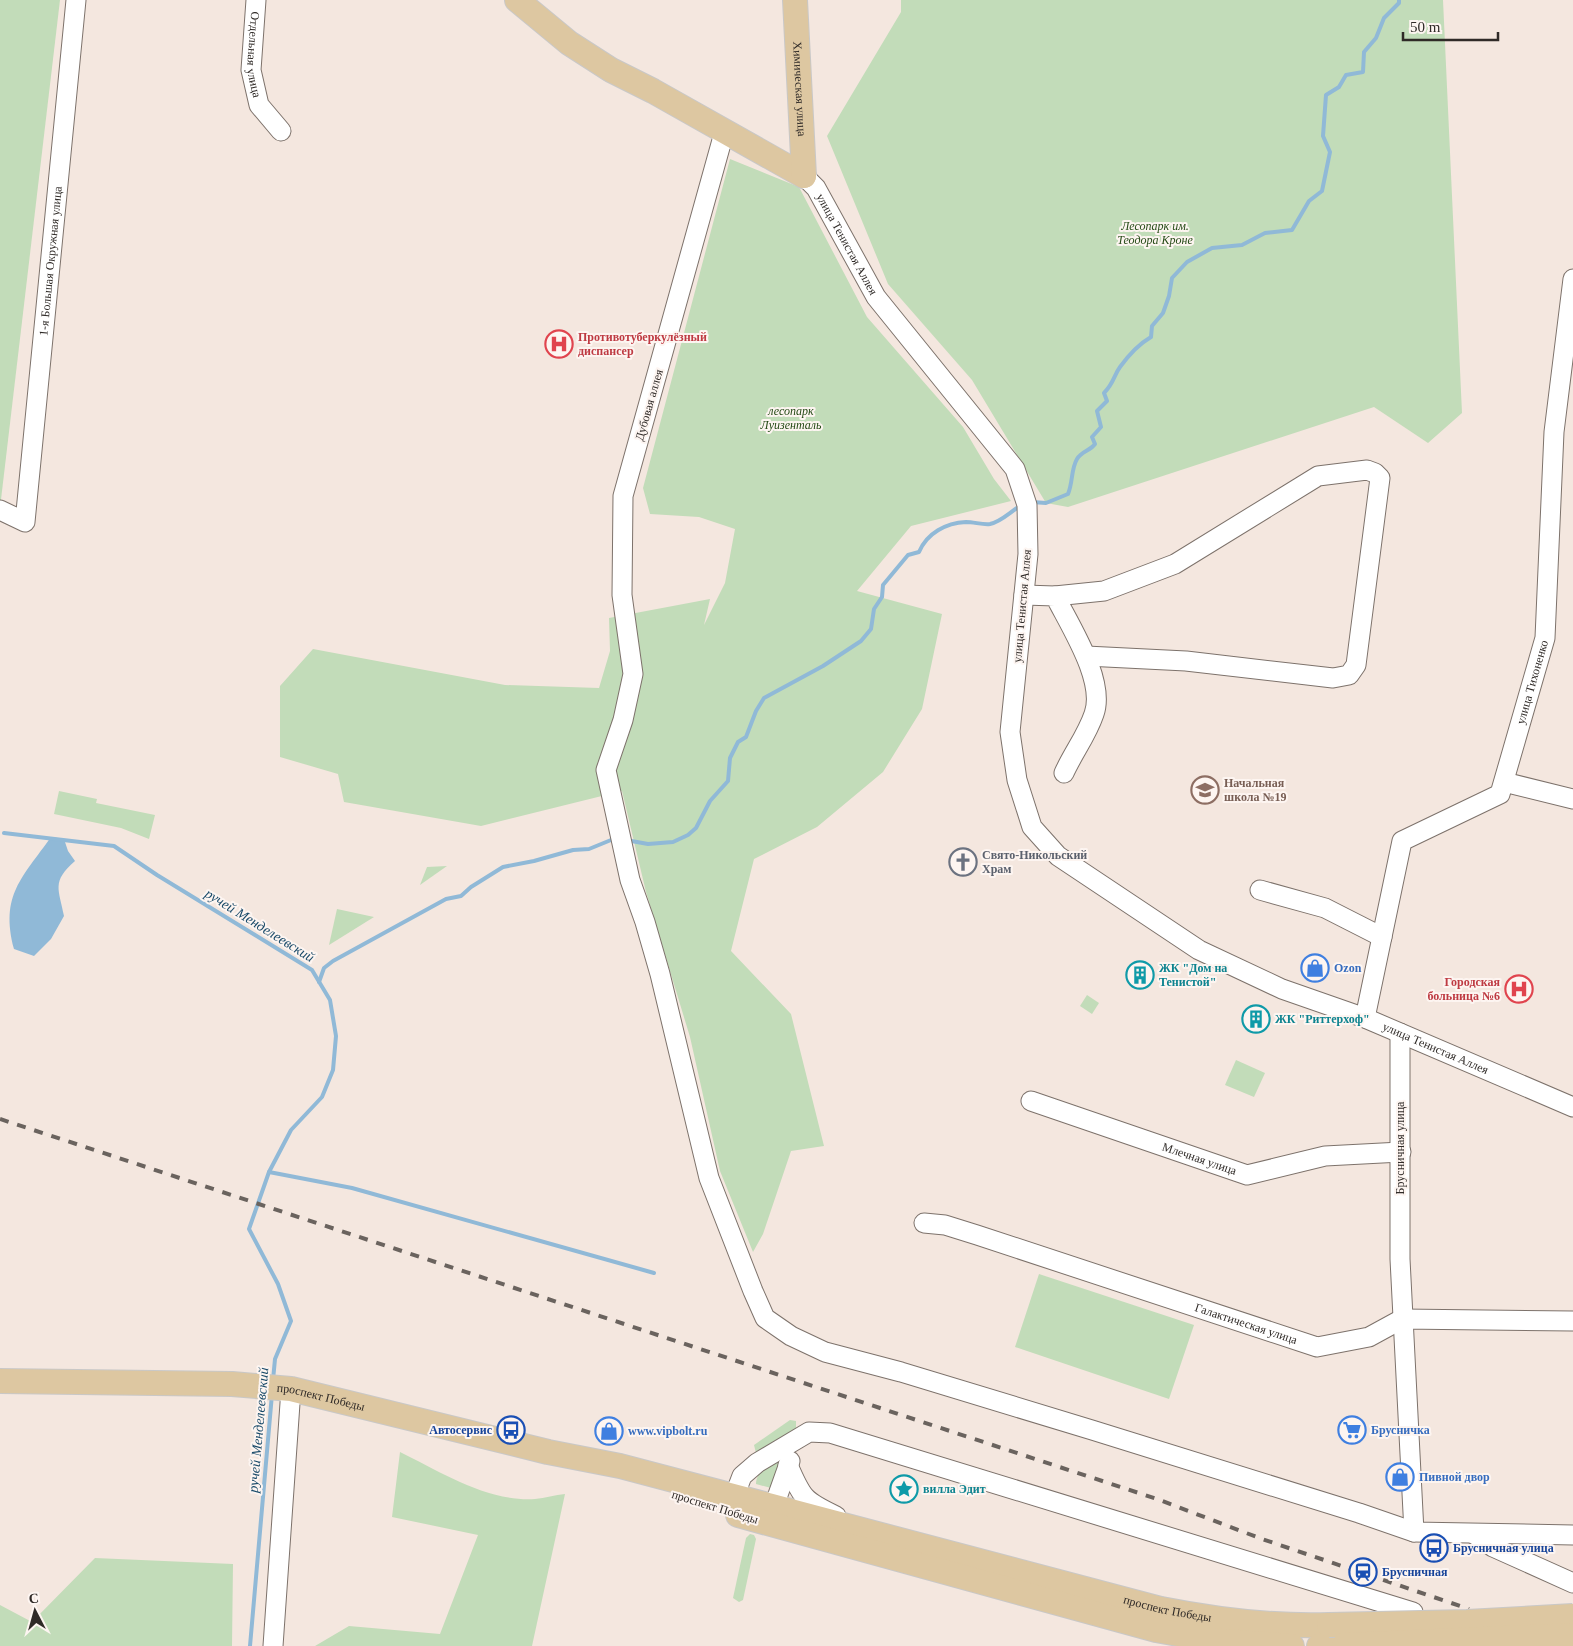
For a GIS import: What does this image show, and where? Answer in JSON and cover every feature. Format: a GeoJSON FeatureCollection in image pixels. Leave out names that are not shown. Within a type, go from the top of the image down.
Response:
{"type":"FeatureCollection","features":[{"type":"Feature","properties":{"kind":"main road","name":"улица Тенистая Аллея"},"geometry":{"type":"LineString","coordinates":[[518,0],[569,43],[590,56],[724,133],[804,176]]}},
{"type":"Feature","properties":{"kind":"main road","name":"Химическая улица"},"geometry":{"type":"LineString","coordinates":[[795,0],[804,176]]}},
{"type":"Feature","properties":{"kind":"main road","name":"проспект Победы"},"geometry":{"type":"LineString","coordinates":[[0,1381],[261,1386],[291,1389],[548,1452],[620,1466],[734,1497],[771,1516],[850,1528],[1162,1609],[1324,1636],[1344,1645],[1573,1635]]}},
{"type":"Feature","properties":{"kind":"main road","name":"проспект Победы"},"geometry":{"type":"LineString","coordinates":[[548,1452],[571,1465],[771,1516],[1156,1630],[1212,1640],[1292,1646]]}},
{"type":"Feature","properties":{"kind":"main road","name":"проспект Победы"},"geometry":{"type":"LineString","coordinates":[[1324,1636],[1467,1622],[1573,1616]]}},
{"type":"Feature","properties":{"kind":"street","name":"1-я Большая Окружная улица"},"geometry":{"type":"LineString","coordinates":[[0,510],[25,522],[76,0]]}},
{"type":"Feature","properties":{"kind":"street","name":"Отдельная улица"},"geometry":{"type":"LineString","coordinates":[[256,0],[250,70],[259,105],[281,131]]}},
{"type":"Feature","properties":{"kind":"street","name":"Дубовая аллея"},"geometry":{"type":"LineString","coordinates":[[724,133],[623,496],[622,595],[633,674],[622,720],[606,770],[630,880],[645,922],[660,974],[710,1178],[765,1318],[791,1336],[825,1352],[901,1372],[1359,1513],[1414,1532]]}},
{"type":"Feature","properties":{"kind":"street","name":"улица Тенистая Аллея"},"geometry":{"type":"LineString","coordinates":[[804,176],[816,188],[876,297],[1015,469],[1027,505],[1028,554],[1010,732],[1018,780],[1032,827],[1058,856],[1199,950],[1282,989],[1365,1018],[1573,1107]]}},
{"type":"Feature","properties":{"kind":"street","name":"улица Тихоненко"},"geometry":{"type":"LineString","coordinates":[[1365,1018],[1402,841],[1500,794],[1545,638],[1554,432],[1573,278]]}},
{"type":"Feature","properties":{"kind":"street"},"geometry":{"type":"LineString","coordinates":[[1024,594],[1055,596],[1104,591],[1175,564],[1318,476],[1367,470],[1375,473],[1380,478],[1356,665],[1349,675],[1333,678],[1186,661],[1086,656]]}},
{"type":"Feature","properties":{"kind":"street"},"geometry":{"type":"LineString","coordinates":[[1055,596],[1086,656],[1095,682],[1094,714],[1064,773]]}},
{"type":"Feature","properties":{"kind":"street"},"geometry":{"type":"LineString","coordinates":[[1504,782],[1573,799]]}},
{"type":"Feature","properties":{"kind":"street"},"geometry":{"type":"LineString","coordinates":[[1260,890],[1325,908],[1382,936]]}},
{"type":"Feature","properties":{"kind":"street","name":"Брусничная улица"},"geometry":{"type":"LineString","coordinates":[[1400,1033],[1400,1260],[1414,1532]]}},
{"type":"Feature","properties":{"kind":"street","name":"Млечная улица"},"geometry":{"type":"LineString","coordinates":[[1031,1101],[1247,1174],[1325,1156],[1401,1152]]}},
{"type":"Feature","properties":{"kind":"street","name":"Галактическая улица"},"geometry":{"type":"LineString","coordinates":[[924,1223],[946,1225],[969,1232],[1317,1347],[1369,1337],[1402,1319],[1573,1321]]}},
{"type":"Feature","properties":{"kind":"street"},"geometry":{"type":"LineString","coordinates":[[273,1646],[291,1389]]}},
{"type":"Feature","properties":{"kind":"street","name":"проспект Победы"},"geometry":{"type":"LineString","coordinates":[[734,1497],[742,1476],[757,1463],[796,1438],[809,1432],[830,1433],[1413,1612]]}},
{"type":"Feature","properties":{"kind":"street","name":"проспект Победы"},"geometry":{"type":"LineString","coordinates":[[771,1516],[796,1438]]}},
{"type":"Feature","properties":{"kind":"street"},"geometry":{"type":"LineString","coordinates":[[788,1465],[802,1496],[819,1508],[836,1516],[850,1528]]}},
{"type":"Feature","properties":{"kind":"street"},"geometry":{"type":"LineString","coordinates":[[1414,1532],[1573,1535]]}},
{"type":"Feature","properties":{"kind":"street"},"geometry":{"type":"LineString","coordinates":[[1474,1534],[1493,1548],[1573,1583]]}},
{"type":"Feature","properties":{"kind":"green space"},"geometry":{"type":"Polygon","coordinates":[[[0,0],[60,0],[0,508],[0,0]]]}},
{"type":"Feature","properties":{"kind":"green space","name":"Лесопарк им. Теодора Кроне"},"geometry":{"type":"Polygon","coordinates":[[[901,0],[1443,0],[1462,413],[1428,443],[1374,407],[1068,507],[1046,503],[972,380],[888,284],[827,136],[901,12],[901,0]]]}},
{"type":"Feature","properties":{"kind":"green space","name":"лесопарк Луизенталь"},"geometry":{"type":"Polygon","coordinates":[[[730,159],[799,187],[867,317],[963,427],[994,479],[1011,501],[911,526],[857,591],[942,614],[922,709],[883,772],[817,827],[754,859],[731,951],[791,1014],[824,1146],[791,1151],[763,1234],[753,1252],[720,1171],[690,1037],[646,892],[622,791],[481,826],[344,802],[338,774],[280,757],[280,686],[313,649],[505,685],[599,688],[610,651],[609,618],[710,599],[704,625],[725,583],[735,529],[699,517],[650,514],[643,488],[730,159]]]}},
{"type":"Feature","properties":{"kind":"green space"},"geometry":{"type":"Polygon","coordinates":[[[59,791],[97,799],[96,803],[155,815],[149,839],[121,828],[54,814],[59,791]]]}},
{"type":"Feature","properties":{"kind":"green space"},"geometry":{"type":"Polygon","coordinates":[[[447,866],[420,885],[427,867],[447,866]]]}},
{"type":"Feature","properties":{"kind":"green space"},"geometry":{"type":"Polygon","coordinates":[[[337,909],[374,917],[329,945],[337,909]]]}},
{"type":"Feature","properties":{"kind":"green space"},"geometry":{"type":"Polygon","coordinates":[[[1087,995],[1099,1003],[1092,1014],[1080,1006],[1087,995]]]}},
{"type":"Feature","properties":{"kind":"green space"},"geometry":{"type":"Polygon","coordinates":[[[1236,1060],[1265,1073],[1254,1097],[1225,1085],[1236,1060]]]}},
{"type":"Feature","properties":{"kind":"green space"},"geometry":{"type":"Polygon","coordinates":[[[1039,1274],[1194,1325],[1169,1399],[1015,1347],[1039,1274]]]}},
{"type":"Feature","properties":{"kind":"green space"},"geometry":{"type":"Polygon","coordinates":[[[790,1420],[796,1421],[796,1430],[756,1453],[754,1445],[790,1420]]]}},
{"type":"Feature","properties":{"kind":"green space"},"geometry":{"type":"Polygon","coordinates":[[[400,1452],[465,1484],[499,1496],[535,1499],[565,1494],[532,1646],[315,1646],[349,1626],[440,1634],[478,1535],[392,1517],[400,1452]]]}},
{"type":"Feature","properties":{"kind":"green space"},"geometry":{"type":"Polygon","coordinates":[[[784,1453],[771,1488],[756,1484],[762,1470],[784,1453]]]}},
{"type":"Feature","properties":{"kind":"green space"},"geometry":{"type":"Polygon","coordinates":[[[750,1534],[754,1535],[756,1539],[743,1600],[739,1602],[733,1598],[746,1538],[750,1534]]]}},
{"type":"Feature","properties":{"kind":"green space"},"geometry":{"type":"Polygon","coordinates":[[[95,1558],[233,1564],[232,1646],[0,1646],[0,1605],[32,1622],[95,1558]]]}},
{"type":"Feature","properties":{"kind":"water"},"geometry":{"type":"Polygon","coordinates":[[[51,837],[64,839],[68,851],[75,861],[62,875],[59,886],[64,916],[51,939],[34,956],[14,949],[10,930],[10,914],[16,888],[51,837]]]}},
{"type":"Feature","properties":{"kind":"waterway"},"geometry":{"type":"LineString","coordinates":[[1032,502],[1046,503],[1068,494],[1077,459],[1095,444],[1092,437],[1101,427],[1097,411],[1107,401],[1104,393],[1127,359],[1151,337],[1152,326],[1163,313],[1169,296],[1172,278],[1187,262],[1212,248],[1242,245],[1265,233],[1292,230],[1309,201],[1322,191],[1330,152],[1323,136],[1326,95],[1339,87],[1346,75],[1363,72],[1364,52],[1376,38],[1384,18],[1399,3],[1399,0]]}},
{"type":"Feature","properties":{"kind":"waterway"},"geometry":{"type":"LineString","coordinates":[[626,840],[648,844],[673,842],[688,835],[696,828],[710,801],[728,781],[730,758],[738,742],[746,737],[756,711],[764,698],[823,666],[861,641],[871,629],[874,609],[882,597],[883,585],[908,555],[919,552],[922,545],[932,534],[951,524],[969,522],[994,523],[1017,508]]}},
{"type":"Feature","properties":{"kind":"waterway","name":"ручей Менделеевский"},"geometry":{"type":"LineString","coordinates":[[4,833],[114,846],[157,875],[312,970],[330,1000],[336,1036],[333,1070],[322,1097],[291,1130],[269,1172],[249,1229],[278,1284],[291,1321],[275,1359],[273,1380]]}},
{"type":"Feature","properties":{"kind":"waterway"},"geometry":{"type":"LineString","coordinates":[[319,982],[324,968],[333,961],[446,899],[461,896],[471,887],[503,867],[573,850],[589,849],[611,840],[617,840]]}},
{"type":"Feature","properties":{"kind":"waterway"},"geometry":{"type":"LineString","coordinates":[[269,1172],[352,1188],[654,1273]]}},
{"type":"Feature","properties":{"kind":"waterway","name":"ручей Менделеевский"},"geometry":{"type":"LineString","coordinates":[[250,1646],[272,1394]]}},
{"type":"Feature","properties":{"kind":"railway"},"geometry":{"type":"LineString","coordinates":[[0,1119],[1157,1499],[1262,1539],[1469,1609]]}},
{"type":"Feature","properties":{"kind":"place","name":"Противотуберкулёзный диспансер"},"geometry":{"type":"Point","coordinates":[559,344]}},
{"type":"Feature","properties":{"kind":"place","name":"Начальная школа №19"},"geometry":{"type":"Point","coordinates":[1205,790]}},
{"type":"Feature","properties":{"kind":"place","name":"Свято-Никольский Храм"},"geometry":{"type":"Point","coordinates":[963,862]}},
{"type":"Feature","properties":{"kind":"place","name":"Ozon"},"geometry":{"type":"Point","coordinates":[1315,968]}},
{"type":"Feature","properties":{"kind":"place","name":"ЖК \"Дом на Тенистой\""},"geometry":{"type":"Point","coordinates":[1140,975]}},
{"type":"Feature","properties":{"kind":"place","name":"Городская больница №6"},"geometry":{"type":"Point","coordinates":[1519,989]}},
{"type":"Feature","properties":{"kind":"place","name":"ЖК \"Риттерхоф\""},"geometry":{"type":"Point","coordinates":[1256,1019]}},
{"type":"Feature","properties":{"kind":"place","name":"Автосервис"},"geometry":{"type":"Point","coordinates":[511,1430]}},
{"type":"Feature","properties":{"kind":"place","name":"Брусничка"},"geometry":{"type":"Point","coordinates":[1352,1430]}},
{"type":"Feature","properties":{"kind":"place","name":"www.vipbolt.ru"},"geometry":{"type":"Point","coordinates":[609,1431]}},
{"type":"Feature","properties":{"kind":"place","name":"Пивной двор"},"geometry":{"type":"Point","coordinates":[1400,1477]}},
{"type":"Feature","properties":{"kind":"place","name":"вилла Эдит"},"geometry":{"type":"Point","coordinates":[904,1489]}},
{"type":"Feature","properties":{"kind":"place","name":"Брусничная улица"},"geometry":{"type":"Point","coordinates":[1434,1548]}},
{"type":"Feature","properties":{"kind":"place","name":"Брусничная"},"geometry":{"type":"Point","coordinates":[1363,1572]}}]}
